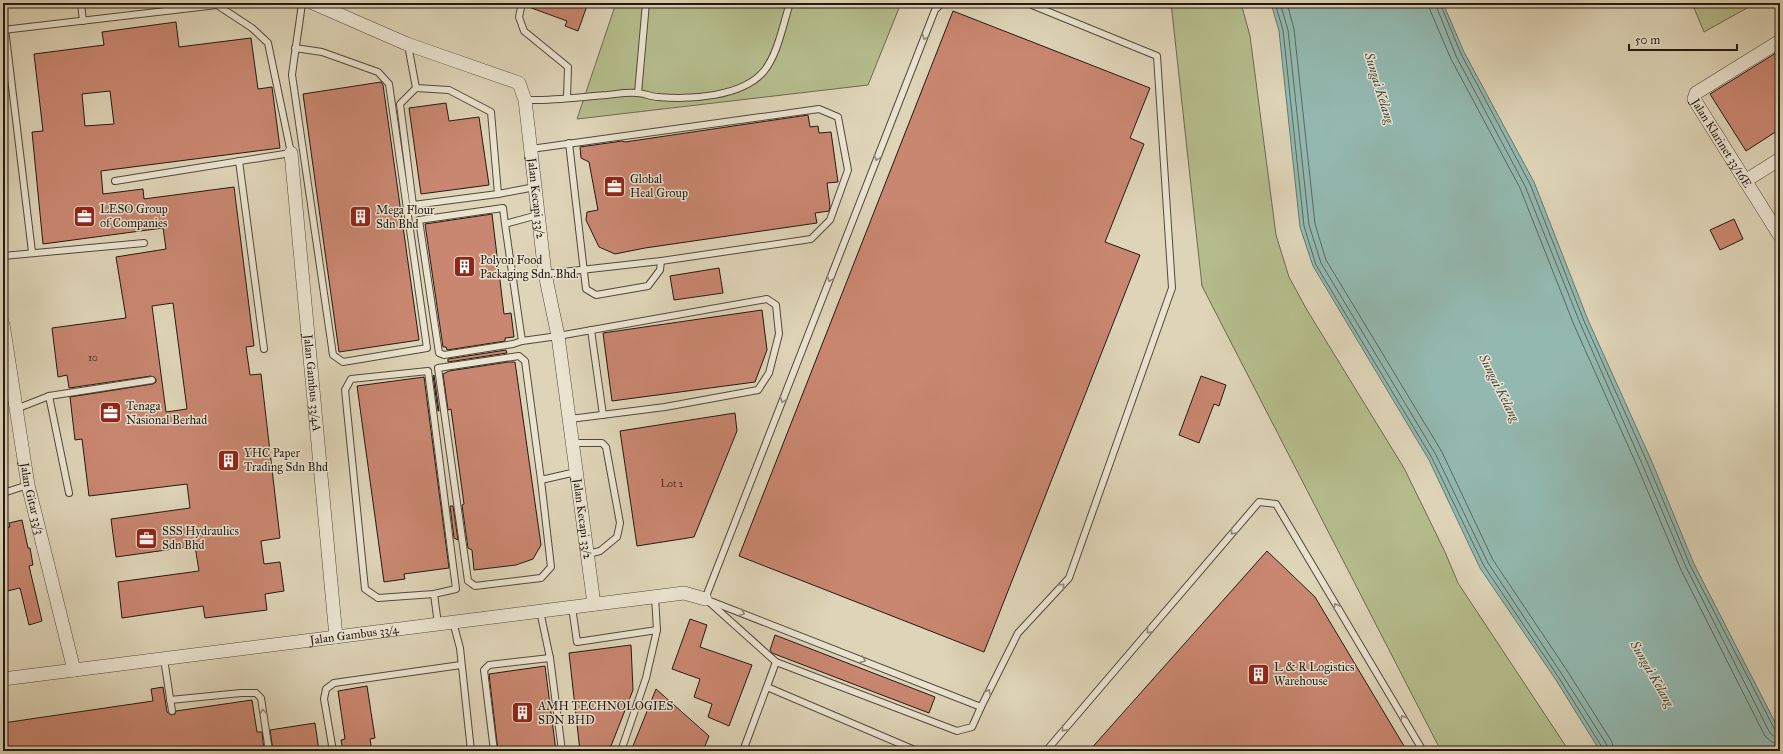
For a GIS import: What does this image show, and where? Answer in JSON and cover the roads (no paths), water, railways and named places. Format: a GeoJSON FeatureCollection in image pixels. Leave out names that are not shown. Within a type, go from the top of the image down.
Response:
{"type":"FeatureCollection","features":[{"type":"Feature","properties":{"kind":"street","name":"Jalan Kecapi 33/2"},"geometry":{"type":"LineString","coordinates":[[313,3],[408,44],[519,83],[525,100],[540,215],[545,274],[558,336],[594,604]]}},
{"type":"Feature","properties":{"kind":"street","name":"Jalan Klarinet 33/16E"},"geometry":{"type":"LineString","coordinates":[[1780,40],[1696,93],[1694,98],[1780,236]]}},
{"type":"Feature","properties":{"kind":"street","name":"Jalan Gambus 33/4A"},"geometry":{"type":"LineString","coordinates":[[291,153],[336,637]]}},
{"type":"Feature","properties":{"kind":"street"},"geometry":{"type":"LineString","coordinates":[[1745,181],[1780,159]]}},
{"type":"Feature","properties":{"kind":"street","name":"Jalan Gitar 33/3"},"geometry":{"type":"LineString","coordinates":[[3,324],[28,485],[74,670]]}},
{"type":"Feature","properties":{"kind":"street","name":"Jalan Gambus 33/4"},"geometry":{"type":"LineString","coordinates":[[3,679],[684,593],[705,599]]}},
{"type":"Feature","properties":{"kind":"lane"},"geometry":{"type":"LineString","coordinates":[[81,3],[83,21]]}},
{"type":"Feature","properties":{"kind":"lane"},"geometry":{"type":"LineString","coordinates":[[295,48],[322,52],[378,72],[389,84],[427,348],[343,362],[333,355],[292,75],[295,48],[302,3]]}},
{"type":"Feature","properties":{"kind":"lane"},"geometry":{"type":"LineString","coordinates":[[522,3],[519,17],[524,31],[568,67],[567,98]]}},
{"type":"Feature","properties":{"kind":"lane"},"geometry":{"type":"LineString","coordinates":[[638,93],[646,3]]}},
{"type":"Feature","properties":{"kind":"lane"},"geometry":{"type":"LineString","coordinates":[[525,100],[638,93],[656,97],[680,98],[719,94],[737,90],[764,72],[770,62],[790,3]]}},
{"type":"Feature","properties":{"kind":"lane"},"geometry":{"type":"LineString","coordinates":[[705,599],[935,10],[942,3]]}},
{"type":"Feature","properties":{"kind":"lane"},"geometry":{"type":"LineString","coordinates":[[705,599],[776,662],[957,731],[972,727],[1018,633],[1070,578],[1172,288],[1157,56],[1027,3]]}},
{"type":"Feature","properties":{"kind":"lane"},"geometry":{"type":"LineString","coordinates":[[32,252],[4,30],[217,4],[252,28],[268,43],[291,153],[115,181]]}},
{"type":"Feature","properties":{"kind":"lane"},"geometry":{"type":"LineString","coordinates":[[408,44],[416,88]]}},
{"type":"Feature","properties":{"kind":"lane"},"geometry":{"type":"LineString","coordinates":[[498,194],[491,112],[449,90],[416,88],[400,104],[413,205],[498,194],[536,187]]}},
{"type":"Feature","properties":{"kind":"lane"},"geometry":{"type":"LineString","coordinates":[[531,149],[819,108],[838,117],[848,170],[830,220],[812,239],[662,261],[545,274]]}},
{"type":"Feature","properties":{"kind":"lane"},"geometry":{"type":"LineString","coordinates":[[569,143],[586,289],[596,295],[648,286],[660,270],[662,261]]}},
{"type":"Feature","properties":{"kind":"lane"},"geometry":{"type":"LineString","coordinates":[[239,161],[264,349]]}},
{"type":"Feature","properties":{"kind":"lane"},"geometry":{"type":"LineString","coordinates":[[522,341],[503,208],[419,220],[440,353],[444,355],[767,299],[776,305],[780,334],[769,373],[758,390],[665,407],[570,419]]}},
{"type":"Feature","properties":{"kind":"lane"},"geometry":{"type":"LineString","coordinates":[[505,224],[540,215]]}},
{"type":"Feature","properties":{"kind":"lane"},"geometry":{"type":"LineString","coordinates":[[3,256],[32,252],[144,243]]}},
{"type":"Feature","properties":{"kind":"lane"},"geometry":{"type":"LineString","coordinates":[[591,330],[603,415]]}},
{"type":"Feature","properties":{"kind":"lane"},"geometry":{"type":"LineString","coordinates":[[519,356],[525,361],[541,480],[552,567],[541,578],[475,586],[468,581],[438,368],[519,356]]}},
{"type":"Feature","properties":{"kind":"lane"},"geometry":{"type":"LineString","coordinates":[[428,371],[456,589],[434,594],[378,598],[365,589],[345,390],[350,380],[428,371]]}},
{"type":"Feature","properties":{"kind":"lane"},"geometry":{"type":"LineString","coordinates":[[16,410],[49,396],[152,380]]}},
{"type":"Feature","properties":{"kind":"lane"},"geometry":{"type":"LineString","coordinates":[[49,396],[69,493]]}},
{"type":"Feature","properties":{"kind":"lane"},"geometry":{"type":"LineString","coordinates":[[573,443],[602,443],[606,447],[620,523],[617,537],[600,550],[588,554]]}},
{"type":"Feature","properties":{"kind":"lane"},"geometry":{"type":"LineString","coordinates":[[541,480],[576,472]]}},
{"type":"Feature","properties":{"kind":"lane"},"geometry":{"type":"LineString","coordinates":[[3,493],[28,485]]}},
{"type":"Feature","properties":{"kind":"lane"},"geometry":{"type":"LineString","coordinates":[[1046,751],[1259,502],[1276,504],[1423,751]]}},
{"type":"Feature","properties":{"kind":"lane"},"geometry":{"type":"LineString","coordinates":[[434,594],[438,624]]}},
{"type":"Feature","properties":{"kind":"lane"},"geometry":{"type":"LineString","coordinates":[[621,751],[646,678],[657,630],[655,597]]}},
{"type":"Feature","properties":{"kind":"lane"},"geometry":{"type":"LineString","coordinates":[[705,599],[981,707]]}},
{"type":"Feature","properties":{"kind":"lane"},"geometry":{"type":"LineString","coordinates":[[572,607],[577,642],[657,630]]}},
{"type":"Feature","properties":{"kind":"lane"},"geometry":{"type":"LineString","coordinates":[[540,611],[550,658],[562,751]]}},
{"type":"Feature","properties":{"kind":"lane"},"geometry":{"type":"LineString","coordinates":[[453,622],[460,648],[471,751]]}},
{"type":"Feature","properties":{"kind":"lane"},"geometry":{"type":"LineString","coordinates":[[494,751],[484,670],[489,664],[550,658]]}},
{"type":"Feature","properties":{"kind":"lane"},"geometry":{"type":"LineString","coordinates":[[164,659],[172,712]]}},
{"type":"Feature","properties":{"kind":"lane"},"geometry":{"type":"LineString","coordinates":[[743,751],[776,662]]}},
{"type":"Feature","properties":{"kind":"lane"},"geometry":{"type":"LineString","coordinates":[[332,751],[324,699],[326,689],[334,683],[461,665]]}},
{"type":"Feature","properties":{"kind":"lane"},"geometry":{"type":"LineString","coordinates":[[767,687],[917,751]]}},
{"type":"Feature","properties":{"kind":"lane"},"geometry":{"type":"LineString","coordinates":[[170,700],[241,693],[256,693],[261,698],[269,751]]}},
{"type":"Feature","properties":{"kind":"water","name":"Sungai Kelang"},"geometry":{"type":"Polygon","coordinates":[[[1271,3],[1443,3],[1464,52],[1534,182],[1588,320],[1652,462],[1694,564],[1780,732],[1780,751],[1600,751],[1556,680],[1480,568],[1429,460],[1313,266],[1300,227],[1279,31],[1271,3]]]}},
{"type":"Feature","properties":{"kind":"place","name":"Global Heal Group"},"geometry":{"type":"Point","coordinates":[615,186]}},
{"type":"Feature","properties":{"kind":"place","name":"LESO Group of Companies"},"geometry":{"type":"Point","coordinates":[84,216]}},
{"type":"Feature","properties":{"kind":"place","name":"Mega Flour Sdn Bhd"},"geometry":{"type":"Point","coordinates":[361,217]}},
{"type":"Feature","properties":{"kind":"place","name":"Polyon Food Packaging Sdn. Bhd."},"geometry":{"type":"Point","coordinates":[465,267]}},
{"type":"Feature","properties":{"kind":"place","name":"Tenaga Nasional Berhad"},"geometry":{"type":"Point","coordinates":[110,413]}},
{"type":"Feature","properties":{"kind":"place","name":"YHC Paper Trading Sdn Bhd"},"geometry":{"type":"Point","coordinates":[228,460]}},
{"type":"Feature","properties":{"kind":"place","name":"SSS Hydraulics Sdn Bhd"},"geometry":{"type":"Point","coordinates":[147,538]}},
{"type":"Feature","properties":{"kind":"place","name":"L & R Logistics Warehouse"},"geometry":{"type":"Point","coordinates":[1259,674]}},
{"type":"Feature","properties":{"kind":"place","name":"AMH TECHNOLOGIES SDN BHD"},"geometry":{"type":"Point","coordinates":[522,713]}}]}
